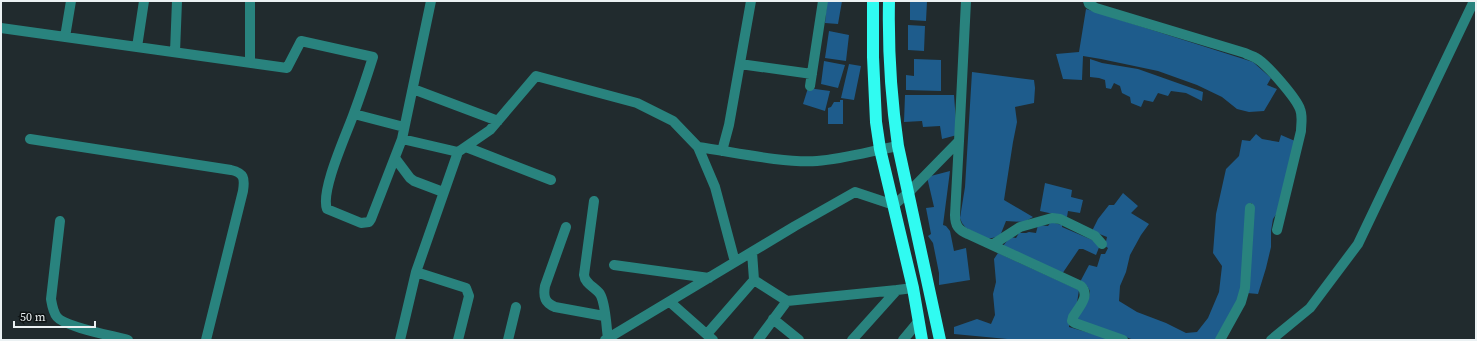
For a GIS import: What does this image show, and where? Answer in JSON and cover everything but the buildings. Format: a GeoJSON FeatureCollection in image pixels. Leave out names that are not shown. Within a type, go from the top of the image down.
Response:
{"type":"FeatureCollection","features":[{"type":"Feature","properties":{"kind":"highway"},"geometry":{"type":"LineString","coordinates":[[873,1],[873,57],[876,122],[880,149],[913,288],[922,340]]}},
{"type":"Feature","properties":{"kind":"highway"},"geometry":{"type":"LineString","coordinates":[[889,1],[890,58],[894,122],[940,340]]}},
{"type":"Feature","properties":{"kind":"street"},"geometry":{"type":"LineString","coordinates":[[65,37],[71,1]]}},
{"type":"Feature","properties":{"kind":"street"},"geometry":{"type":"LineString","coordinates":[[136,47],[144,1]]}},
{"type":"Feature","properties":{"kind":"street"},"geometry":{"type":"LineString","coordinates":[[175,52],[176,1]]}},
{"type":"Feature","properties":{"kind":"street"},"geometry":{"type":"LineString","coordinates":[[250,1],[250,63]]}},
{"type":"Feature","properties":{"kind":"street"},"geometry":{"type":"LineString","coordinates":[[1,28],[288,68],[301,41],[373,57],[354,114],[334,166],[326,199],[327,209],[361,223],[369,222],[371,219],[402,139],[431,1]]}},
{"type":"Feature","properties":{"kind":"street"},"geometry":{"type":"LineString","coordinates":[[722,151],[729,125],[751,1]]}},
{"type":"Feature","properties":{"kind":"street"},"geometry":{"type":"LineString","coordinates":[[810,86],[823,1]]}},
{"type":"Feature","properties":{"kind":"street"},"geometry":{"type":"LineString","coordinates":[[966,1],[955,223],[962,232],[1081,286],[1085,290],[1086,294],[1072,321],[1123,340]]}},
{"type":"Feature","properties":{"kind":"street"},"geometry":{"type":"LineString","coordinates":[[1088,1],[1089,4],[1096,8],[1245,53],[1256,58],[1269,69],[1296,102],[1302,117],[1301,131],[1277,230]]}},
{"type":"Feature","properties":{"kind":"street"},"geometry":{"type":"LineString","coordinates":[[1271,340],[1310,308],[1358,244],[1474,1]]}},
{"type":"Feature","properties":{"kind":"street"},"geometry":{"type":"LineString","coordinates":[[740,64],[812,74]]}},
{"type":"Feature","properties":{"kind":"street"},"geometry":{"type":"LineString","coordinates":[[400,340],[416,272],[443,192],[462,149],[490,130],[536,76],[637,103],[674,121],[698,147],[715,187],[736,262]]}},
{"type":"Feature","properties":{"kind":"street"},"geometry":{"type":"LineString","coordinates":[[413,89],[498,121]]}},
{"type":"Feature","properties":{"kind":"street"},"geometry":{"type":"LineString","coordinates":[[354,114],[404,127]]}},
{"type":"Feature","properties":{"kind":"street"},"geometry":{"type":"LineString","coordinates":[[30,139],[231,170],[238,172],[243,177],[243,191],[206,340]]}},
{"type":"Feature","properties":{"kind":"street"},"geometry":{"type":"LineString","coordinates":[[402,139],[462,149],[551,180]]}},
{"type":"Feature","properties":{"kind":"street"},"geometry":{"type":"LineString","coordinates":[[594,201],[584,268],[584,279],[599,293],[602,299],[606,339],[855,192],[894,205],[909,192],[959,140]]}},
{"type":"Feature","properties":{"kind":"street"},"geometry":{"type":"LineString","coordinates":[[698,147],[780,159],[815,161],[847,157],[898,146]]}},
{"type":"Feature","properties":{"kind":"street"},"geometry":{"type":"LineString","coordinates":[[395,158],[414,181],[443,192]]}},
{"type":"Feature","properties":{"kind":"street"},"geometry":{"type":"LineString","coordinates":[[1220,340],[1241,302],[1245,288],[1250,208]]}},
{"type":"Feature","properties":{"kind":"street"},"geometry":{"type":"LineString","coordinates":[[992,245],[1020,227],[1052,218],[1060,219],[1096,236],[1102,244]]}},
{"type":"Feature","properties":{"kind":"street"},"geometry":{"type":"LineString","coordinates":[[60,221],[51,299],[52,308],[57,317],[66,324],[128,340]]}},
{"type":"Feature","properties":{"kind":"street"},"geometry":{"type":"LineString","coordinates":[[566,227],[545,286],[545,300],[549,305],[556,307],[604,316]]}},
{"type":"Feature","properties":{"kind":"street"},"geometry":{"type":"LineString","coordinates":[[670,302],[710,337],[754,280],[752,252]]}},
{"type":"Feature","properties":{"kind":"street"},"geometry":{"type":"LineString","coordinates":[[614,265],[709,278]]}},
{"type":"Feature","properties":{"kind":"street"},"geometry":{"type":"LineString","coordinates":[[416,272],[466,288],[469,296],[458,340]]}},
{"type":"Feature","properties":{"kind":"street"},"geometry":{"type":"LineString","coordinates":[[754,280],[787,301],[913,288]]}},
{"type":"Feature","properties":{"kind":"street"},"geometry":{"type":"LineString","coordinates":[[852,340],[897,290]]}},
{"type":"Feature","properties":{"kind":"street"},"geometry":{"type":"LineString","coordinates":[[758,340],[787,301]]}},
{"type":"Feature","properties":{"kind":"street"},"geometry":{"type":"LineString","coordinates":[[508,340],[516,306]]}},
{"type":"Feature","properties":{"kind":"street"},"geometry":{"type":"LineString","coordinates":[[773,319],[799,340]]}},
{"type":"Feature","properties":{"kind":"street"},"geometry":{"type":"LineString","coordinates":[[903,340],[918,322]]}}]}
